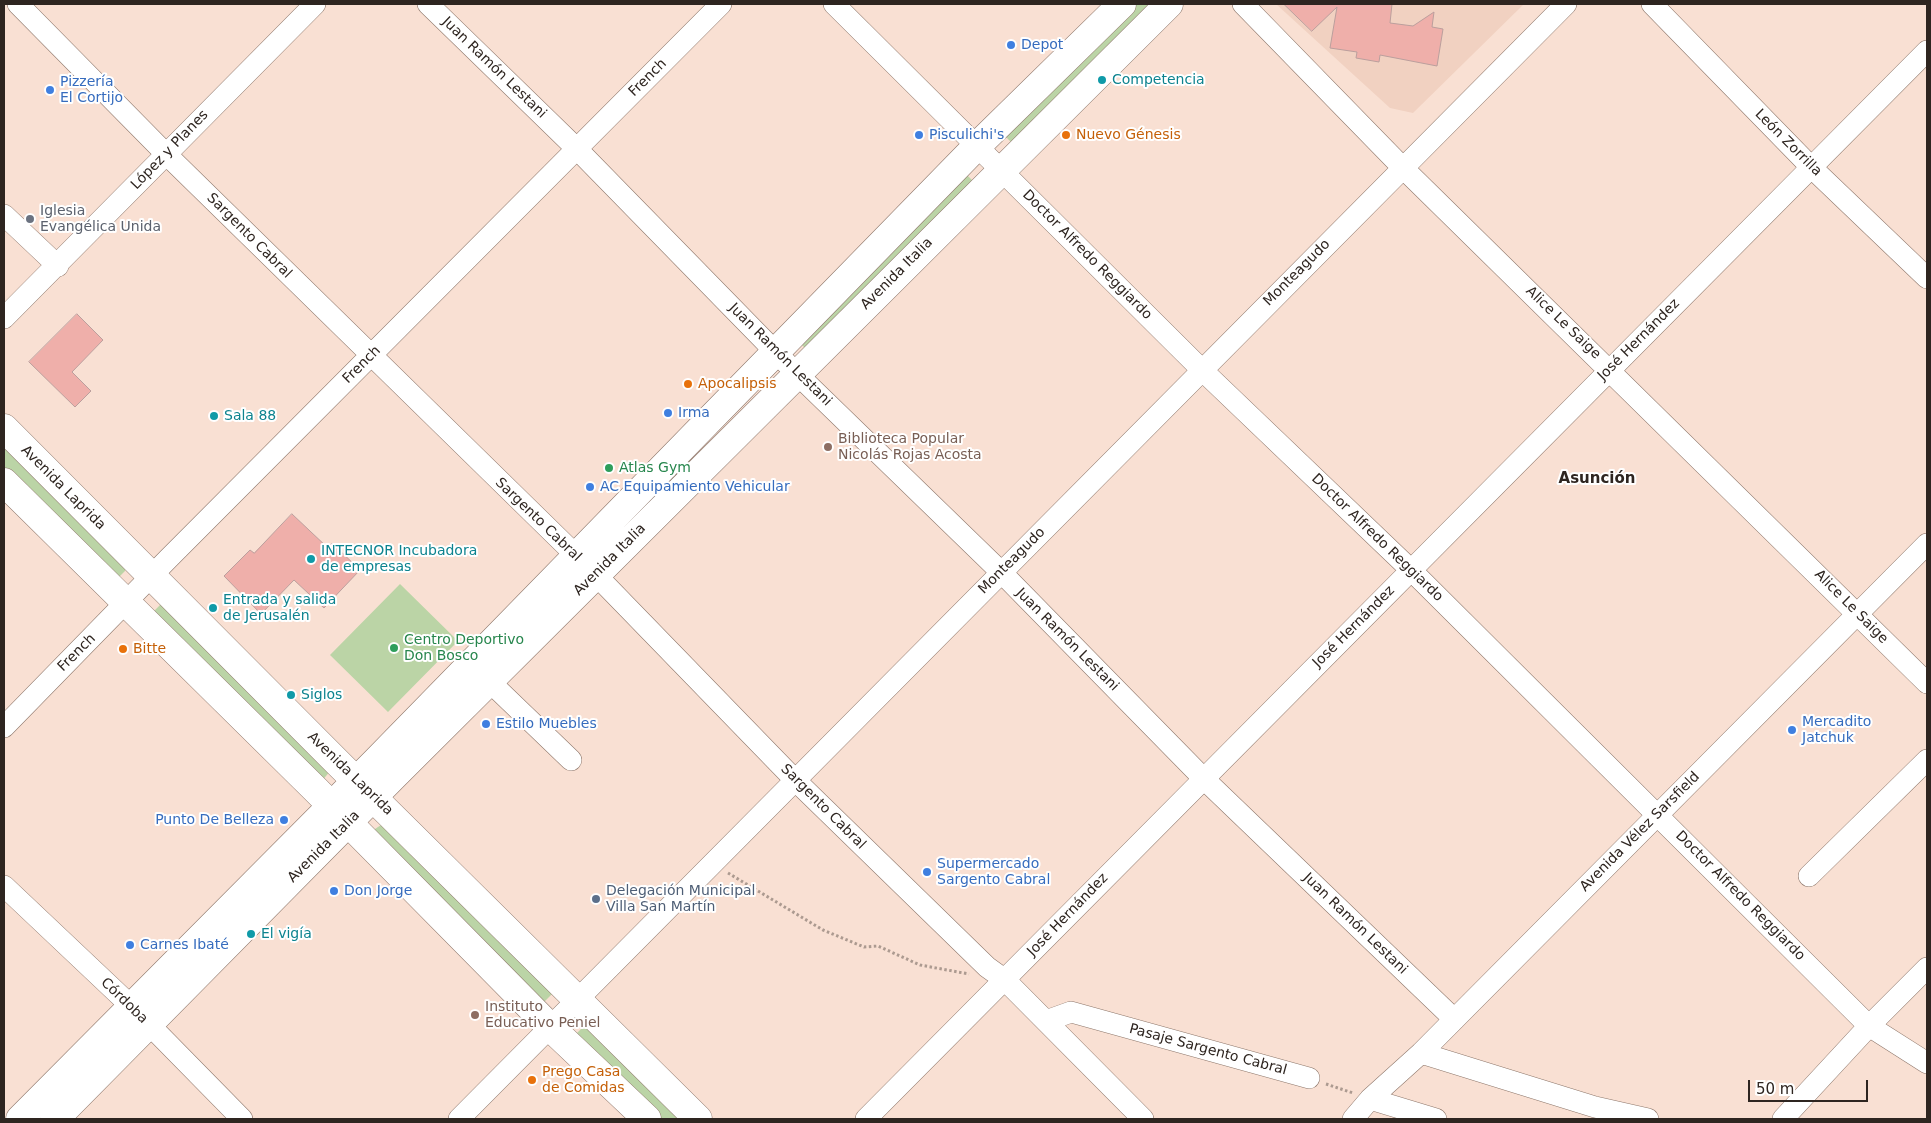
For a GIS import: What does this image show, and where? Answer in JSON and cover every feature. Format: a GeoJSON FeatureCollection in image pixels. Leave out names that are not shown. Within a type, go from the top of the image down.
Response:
{"type":"FeatureCollection","features":[{"type":"Feature","properties":{"kind":"main road","name":"Avenida Italia"},"geometry":{"type":"LineString","coordinates":[[365,789],[574,556],[976,147],[1122,4]]}},
{"type":"Feature","properties":{"kind":"main road","name":"Avenida Italia"},"geometry":{"type":"LineString","coordinates":[[20,1119],[140,1015],[365,789],[490,682],[1169,4]]}},
{"type":"Feature","properties":{"kind":"main road","name":"Avenida Laprida"},"geometry":{"type":"LineString","coordinates":[[4,428],[576,1001],[698,1119]]}},
{"type":"Feature","properties":{"kind":"main road"},"geometry":{"type":"LineString","coordinates":[[4,482],[127,602],[550,1027],[647,1119]]}},
{"type":"Feature","properties":{"kind":"main road","name":"Avenida Italia"},"geometry":{"type":"LineString","coordinates":[[55,1119],[140,1015]]}},
{"type":"Feature","properties":{"kind":"street","name":"Sargento Cabral"},"geometry":{"type":"LineString","coordinates":[[18,4],[166,154],[574,556],[596,575],[796,781],[987,967],[1005,980],[1143,1119]]}},
{"type":"Feature","properties":{"kind":"street","name":"López y Planes"},"geometry":{"type":"LineString","coordinates":[[4,318],[58,266],[315,4]]}},
{"type":"Feature","properties":{"kind":"street","name":"Juan Ramón Lestani"},"geometry":{"type":"LineString","coordinates":[[428,4],[577,149],[797,374],[1001,572],[1203,778],[1454,1020]]}},
{"type":"Feature","properties":{"kind":"street","name":"French"},"geometry":{"type":"LineString","coordinates":[[4,727],[151,576],[721,4]]}},
{"type":"Feature","properties":{"kind":"street","name":"Doctor Alfredo Reggiardo"},"geometry":{"type":"LineString","coordinates":[[834,4],[1202,370],[1411,570],[1869,1026],[1927,1062]]}},
{"type":"Feature","properties":{"kind":"street","name":"Alice Le Saige"},"geometry":{"type":"LineString","coordinates":[[1243,4],[1402,167],[1610,369],[1927,683]]}},
{"type":"Feature","properties":{"kind":"street","name":"Monteagudo"},"geometry":{"type":"LineString","coordinates":[[459,1119],[796,781],[1402,167],[1566,4]]}},
{"type":"Feature","properties":{"kind":"street","name":"León Zorrilla"},"geometry":{"type":"LineString","coordinates":[[1652,4],[1811,167],[1927,278]]}},
{"type":"Feature","properties":{"kind":"street","name":"José Hernández"},"geometry":{"type":"LineString","coordinates":[[866,1119],[1927,51]]}},
{"type":"Feature","properties":{"kind":"street"},"geometry":{"type":"LineString","coordinates":[[4,215],[58,266]]}},
{"type":"Feature","properties":{"kind":"street","name":"Avenida Vélez Sarsfield"},"geometry":{"type":"LineString","coordinates":[[1353,1119],[1370,1098],[1421,1053],[1927,544]]}},
{"type":"Feature","properties":{"kind":"street"},"geometry":{"type":"LineString","coordinates":[[490,682],[571,760]]}},
{"type":"Feature","properties":{"kind":"street"},"geometry":{"type":"LineString","coordinates":[[1809,876],[1927,760]]}},
{"type":"Feature","properties":{"kind":"street","name":"Córdoba"},"geometry":{"type":"LineString","coordinates":[[4,886],[140,1015],[242,1119]]}},
{"type":"Feature","properties":{"kind":"street"},"geometry":{"type":"LineString","coordinates":[[1782,1119],[1869,1026],[1927,968]]}},
{"type":"Feature","properties":{"kind":"street","name":"Pasaje Sargento Cabral"},"geometry":{"type":"LineString","coordinates":[[1046,1021],[1071,1012],[1309,1078]]}},
{"type":"Feature","properties":{"kind":"street"},"geometry":{"type":"LineString","coordinates":[[1421,1053],[1595,1107],[1648,1119]]}},
{"type":"Feature","properties":{"kind":"street"},"geometry":{"type":"LineString","coordinates":[[1370,1098],[1436,1119]]}},
{"type":"Feature","properties":{"kind":"path"},"geometry":{"type":"LineString","coordinates":[[727,872],[732,877],[823,930],[864,947],[878,946],[920,965],[958,970],[966,975],[973,973]]}},
{"type":"Feature","properties":{"kind":"path"},"geometry":{"type":"LineString","coordinates":[[1309,1078],[1370,1098]]}},
{"type":"Feature","properties":{"kind":"shaded area"},"geometry":{"type":"Polygon","coordinates":[[[1276,4],[1524,4],[1413,113],[1390,108],[1276,4]]]}},
{"type":"Feature","properties":{"kind":"green space"},"geometry":{"type":"Polygon","coordinates":[[[1135,4],[1154,4],[1014,145],[1005,136],[1135,4]]]}},
{"type":"Feature","properties":{"kind":"green space"},"geometry":{"type":"Polygon","coordinates":[[[966,174],[976,184],[809,352],[799,342],[966,174]]]}},
{"type":"Feature","properties":{"kind":"green space"},"geometry":{"type":"Polygon","coordinates":[[[4,441],[125,562],[125,571],[117,579],[4,473],[4,441]]]}},
{"type":"Feature","properties":{"kind":"green space","name":"Centro Deportivo Don Bosco"},"geometry":{"type":"Polygon","coordinates":[[[400,584],[458,641],[388,712],[330,655],[400,584]]]}},
{"type":"Feature","properties":{"kind":"green space"},"geometry":{"type":"Polygon","coordinates":[[[160,605],[168,605],[331,770],[321,782],[153,612],[160,605]]]}},
{"type":"Feature","properties":{"kind":"green space"},"geometry":{"type":"Polygon","coordinates":[[[384,823],[552,985],[552,994],[545,1001],[534,1001],[374,835],[375,829],[384,823]]]}},
{"type":"Feature","properties":{"kind":"green space"},"geometry":{"type":"Polygon","coordinates":[[[584,1026],[593,1027],[685,1119],[655,1119],[576,1034],[584,1026]]]}},
{"type":"Feature","properties":{"kind":"building"},"geometry":{"type":"Polygon","coordinates":[[[1284,4],[1392,4],[1390,23],[1413,26],[1434,12],[1432,27],[1443,29],[1437,66],[1380,55],[1379,62],[1356,58],[1357,52],[1330,48],[1337,7],[1312,31],[1284,4]]]}},
{"type":"Feature","properties":{"kind":"building"},"geometry":{"type":"Polygon","coordinates":[[[77,314],[103,340],[72,372],[91,391],[75,407],[29,362],[77,314]]]}},
{"type":"Feature","properties":{"kind":"building","name":"INTECNOR Incubadora de empresas"},"geometry":{"type":"Polygon","coordinates":[[[292,514],[328,548],[332,543],[360,570],[324,608],[294,580],[261,614],[224,576],[250,550],[254,553],[292,514]]]}},
{"type":"Feature","properties":{"kind":"place","name":"Depot"},"geometry":{"type":"Point","coordinates":[1011,45]}},
{"type":"Feature","properties":{"kind":"place","name":"Competencia"},"geometry":{"type":"Point","coordinates":[1102,80]}},
{"type":"Feature","properties":{"kind":"place","name":"Pizzería El Cortijo"},"geometry":{"type":"Point","coordinates":[50,90]}},
{"type":"Feature","properties":{"kind":"place","name":"Pisculichi's"},"geometry":{"type":"Point","coordinates":[919,135]}},
{"type":"Feature","properties":{"kind":"place","name":"Nuevo Génesis"},"geometry":{"type":"Point","coordinates":[1066,135]}},
{"type":"Feature","properties":{"kind":"place","name":"Iglesia Evangélica Unida"},"geometry":{"type":"Point","coordinates":[30,219]}},
{"type":"Feature","properties":{"kind":"place","name":"Apocalipsis"},"geometry":{"type":"Point","coordinates":[688,384]}},
{"type":"Feature","properties":{"kind":"place","name":"Irma"},"geometry":{"type":"Point","coordinates":[668,413]}},
{"type":"Feature","properties":{"kind":"place","name":"Sala 88"},"geometry":{"type":"Point","coordinates":[214,416]}},
{"type":"Feature","properties":{"kind":"place","name":"Biblioteca Popular Nicolás Rojas Acosta"},"geometry":{"type":"Point","coordinates":[828,447]}},
{"type":"Feature","properties":{"kind":"place","name":"Atlas Gym"},"geometry":{"type":"Point","coordinates":[609,468]}},
{"type":"Feature","properties":{"kind":"place","name":"AC Equipamiento Vehicular"},"geometry":{"type":"Point","coordinates":[590,487]}},
{"type":"Feature","properties":{"kind":"place","name":"INTECNOR Incubadora de empresas"},"geometry":{"type":"Point","coordinates":[311,559]}},
{"type":"Feature","properties":{"kind":"place","name":"Entrada y salida de Jerusalén"},"geometry":{"type":"Point","coordinates":[213,608]}},
{"type":"Feature","properties":{"kind":"place","name":"Centro Deportivo Don Bosco"},"geometry":{"type":"Point","coordinates":[394,648]}},
{"type":"Feature","properties":{"kind":"place","name":"Bitte"},"geometry":{"type":"Point","coordinates":[123,649]}},
{"type":"Feature","properties":{"kind":"place","name":"Siglos"},"geometry":{"type":"Point","coordinates":[291,695]}},
{"type":"Feature","properties":{"kind":"place","name":"Estilo Muebles"},"geometry":{"type":"Point","coordinates":[486,724]}},
{"type":"Feature","properties":{"kind":"place","name":"Mercadito Jatchuk"},"geometry":{"type":"Point","coordinates":[1792,730]}},
{"type":"Feature","properties":{"kind":"place","name":"Punto De Belleza"},"geometry":{"type":"Point","coordinates":[284,820]}},
{"type":"Feature","properties":{"kind":"place","name":"Supermercado Sargento Cabral"},"geometry":{"type":"Point","coordinates":[927,872]}},
{"type":"Feature","properties":{"kind":"place","name":"Don Jorge"},"geometry":{"type":"Point","coordinates":[334,891]}},
{"type":"Feature","properties":{"kind":"place","name":"Delegación Municipal Villa San Martín"},"geometry":{"type":"Point","coordinates":[596,899]}},
{"type":"Feature","properties":{"kind":"place","name":"El vigía"},"geometry":{"type":"Point","coordinates":[251,934]}},
{"type":"Feature","properties":{"kind":"place","name":"Carnes Ibaté"},"geometry":{"type":"Point","coordinates":[130,945]}},
{"type":"Feature","properties":{"kind":"place","name":"Instituto Educativo Peniel"},"geometry":{"type":"Point","coordinates":[475,1015]}},
{"type":"Feature","properties":{"kind":"place","name":"Prego Casa de Comidas"},"geometry":{"type":"Point","coordinates":[532,1080]}},
{"type":"Feature","properties":{"kind":"district","name":"Asunción"},"geometry":{"type":"Point","coordinates":[1597,479]}}]}
